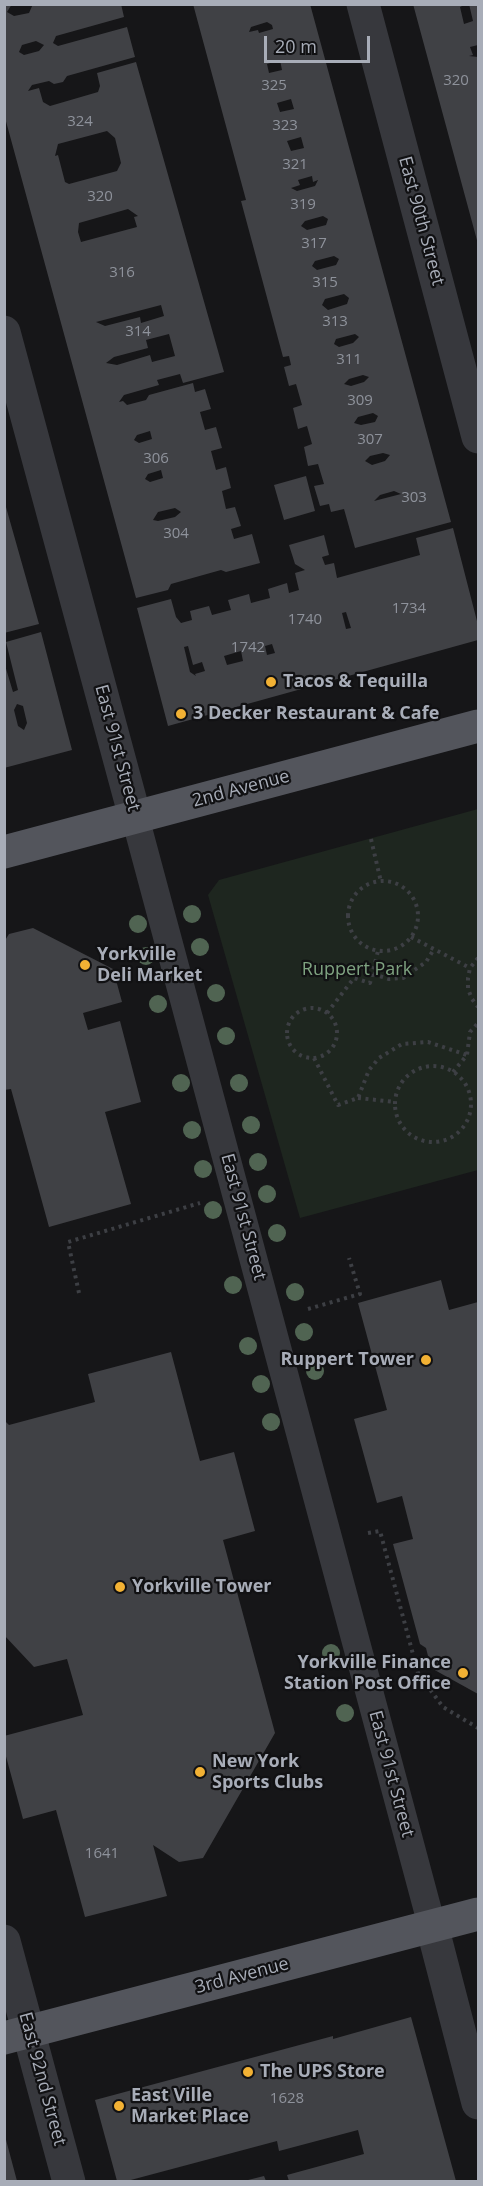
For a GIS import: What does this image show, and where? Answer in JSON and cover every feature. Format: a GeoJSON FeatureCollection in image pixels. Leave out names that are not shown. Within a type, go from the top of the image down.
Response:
{"type":"FeatureCollection","features":[{"type":"Feature","properties":{"kind":"main road","name":"2nd Avenue"},"geometry":{"type":"LineString","coordinates":[[4,852],[478,726]]}},
{"type":"Feature","properties":{"kind":"main road","name":"3rd Avenue"},"geometry":{"type":"LineString","coordinates":[[17,2035],[478,1914]]}},
{"type":"Feature","properties":{"kind":"street","name":"East 90th Street"},"geometry":{"type":"LineString","coordinates":[[363,4],[478,437]]}},
{"type":"Feature","properties":{"kind":"street","name":"East 91st Street"},"geometry":{"type":"LineString","coordinates":[[4,332],[478,2103]]}},
{"type":"Feature","properties":{"kind":"street","name":"East 92nd Street"},"geometry":{"type":"LineString","coordinates":[[4,1941],[17,2035],[69,2181]]}},
{"type":"Feature","properties":{"kind":"path"},"geometry":{"type":"LineString","coordinates":[[371,839],[381,882]]}},
{"type":"Feature","properties":{"kind":"path"},"geometry":{"type":"LineString","coordinates":[[381,882],[402,887],[411,895],[419,916],[417,927],[411,937],[397,949],[378,951],[358,941],[349,921],[349,909],[360,890],[369,884],[381,882]]}},
{"type":"Feature","properties":{"kind":"path"},"geometry":{"type":"LineString","coordinates":[[411,937],[470,968]]}},
{"type":"Feature","properties":{"kind":"path"},"geometry":{"type":"LineString","coordinates":[[372,974],[389,979],[403,978],[426,962],[434,949]]}},
{"type":"Feature","properties":{"kind":"path"},"geometry":{"type":"LineString","coordinates":[[327,1013],[354,978],[370,983],[378,951]]}},
{"type":"Feature","properties":{"kind":"path"},"geometry":{"type":"LineString","coordinates":[[478,958],[470,968],[468,978],[468,989],[478,1007]]}},
{"type":"Feature","properties":{"kind":"path"},"geometry":{"type":"LineString","coordinates":[[305,1009],[321,1010],[327,1013],[337,1028],[335,1045],[323,1057],[314,1058],[298,1054],[288,1042],[288,1025],[292,1018],[305,1009]]}},
{"type":"Feature","properties":{"kind":"path"},"geometry":{"type":"LineString","coordinates":[[453,1072],[467,1055],[470,1032],[478,1023]]}},
{"type":"Feature","properties":{"kind":"path"},"geometry":{"type":"LineString","coordinates":[[358,1098],[369,1070],[379,1058],[402,1044],[428,1042],[467,1055]]}},
{"type":"Feature","properties":{"kind":"path"},"geometry":{"type":"LineString","coordinates":[[314,1058],[338,1105],[358,1098],[395,1102]]}},
{"type":"Feature","properties":{"kind":"path"},"geometry":{"type":"LineString","coordinates":[[428,1066],[441,1067],[453,1072],[463,1080],[469,1091],[471,1103],[464,1126],[450,1138],[433,1143],[410,1134],[401,1125],[396,1114],[395,1102],[398,1089],[405,1078],[416,1070],[428,1066]]}},
{"type":"Feature","properties":{"kind":"path"},"geometry":{"type":"LineString","coordinates":[[79,1293],[68,1242],[200,1203]]}},
{"type":"Feature","properties":{"kind":"path"},"geometry":{"type":"LineString","coordinates":[[308,1309],[360,1294],[349,1258]]}},
{"type":"Feature","properties":{"kind":"path"},"geometry":{"type":"LineString","coordinates":[[368,1533],[380,1531],[418,1673],[443,1707],[478,1728]]}},
{"type":"Feature","properties":{"kind":"green space","name":"Ruppert Park"},"geometry":{"type":"Polygon","coordinates":[[[478,809],[478,1170],[300,1218],[208,895],[219,880],[478,809]]]}},
{"type":"Feature","properties":{"kind":"building"},"geometry":{"type":"Polygon","coordinates":[[[4,4],[12,4],[7,12],[14,16],[29,13],[33,4],[48,6],[121,4],[124,17],[56,36],[53,43],[58,46],[127,27],[135,57],[67,76],[63,82],[54,84],[49,81],[32,85],[28,91],[39,88],[43,102],[50,106],[98,92],[100,86],[97,73],[136,62],[224,372],[183,383],[180,374],[157,380],[159,385],[124,395],[119,402],[123,401],[127,405],[146,400],[149,395],[193,383],[195,392],[205,389],[211,409],[200,412],[205,430],[216,427],[222,448],[211,451],[216,470],[226,467],[231,488],[222,491],[226,509],[235,507],[241,526],[231,529],[234,539],[252,534],[260,563],[226,572],[221,570],[171,584],[168,590],[136,598],[4,114],[4,4]],[[36,41],[22,45],[19,52],[24,55],[39,51],[44,45],[36,41]],[[107,131],[58,144],[55,156],[58,155],[65,182],[69,184],[117,171],[121,163],[115,138],[107,131]],[[128,209],[79,223],[78,232],[81,242],[137,227],[134,217],[138,216],[128,209]],[[161,305],[96,322],[105,326],[140,317],[141,323],[164,316],[161,305]],[[169,334],[146,340],[148,348],[114,357],[106,363],[117,365],[150,355],[152,362],[175,356],[169,334]],[[150,431],[137,435],[134,440],[139,443],[152,439],[150,431]],[[161,470],[148,474],[145,479],[150,482],[163,478],[161,470]],[[175,508],[158,512],[153,520],[175,517],[181,512],[175,508]]]}},
{"type":"Feature","properties":{"kind":"building"},"geometry":{"type":"Polygon","coordinates":[[[193,4],[310,4],[451,522],[355,548],[344,509],[331,512],[329,504],[320,506],[314,486],[324,484],[318,464],[308,466],[304,447],[312,444],[307,426],[298,429],[293,408],[302,405],[296,384],[289,386],[284,367],[291,365],[289,356],[283,357],[241,201],[246,200],[193,4]],[[267,22],[251,27],[249,32],[258,30],[259,33],[273,29],[272,25],[267,22]],[[280,60],[267,64],[269,73],[282,70],[280,60]],[[291,99],[277,103],[280,112],[294,109],[291,99]],[[301,137],[287,141],[291,151],[304,148],[301,137]],[[312,176],[298,180],[300,185],[291,188],[297,191],[315,186],[318,180],[313,182],[312,176]],[[323,216],[305,221],[301,226],[307,230],[326,225],[328,219],[323,216]],[[334,256],[315,261],[312,266],[317,270],[336,265],[339,259],[334,256]],[[344,294],[325,299],[322,305],[328,310],[347,304],[349,298],[344,294]],[[355,334],[336,339],[334,344],[339,347],[353,343],[359,337],[355,334]],[[363,375],[349,379],[344,384],[351,386],[364,382],[369,377],[363,375]],[[373,413],[358,417],[354,423],[361,425],[375,422],[378,416],[373,413]],[[383,453],[370,456],[365,461],[372,465],[385,461],[390,455],[383,453]],[[394,491],[380,495],[374,501],[401,494],[394,491]]]}},
{"type":"Feature","properties":{"kind":"building"},"geometry":{"type":"Polygon","coordinates":[[[413,4],[466,4],[460,7],[464,24],[473,21],[469,4],[478,4],[478,45],[470,47],[473,55],[469,56],[478,57],[478,244],[413,4]]]}},
{"type":"Feature","properties":{"kind":"building"},"geometry":{"type":"Polygon","coordinates":[[[306,476],[315,511],[284,520],[274,485],[306,476]]]}},
{"type":"Feature","properties":{"kind":"building"},"geometry":{"type":"Polygon","coordinates":[[[4,500],[39,624],[4,633],[4,500]]]}},
{"type":"Feature","properties":{"kind":"building"},"geometry":{"type":"Polygon","coordinates":[[[453,528],[478,625],[478,640],[168,726],[137,608],[171,599],[176,617],[181,623],[192,620],[190,611],[209,606],[212,615],[231,610],[228,600],[249,594],[251,603],[270,598],[268,589],[287,583],[289,593],[299,590],[295,573],[305,570],[295,564],[289,545],[324,535],[329,555],[322,557],[325,565],[334,563],[337,578],[420,555],[416,538],[453,528]],[[346,612],[342,613],[346,629],[351,628],[346,612]],[[272,644],[265,646],[267,655],[275,653],[272,644]],[[188,646],[184,647],[190,672],[196,676],[195,674],[205,671],[202,662],[193,665],[188,646]],[[241,651],[224,656],[227,665],[243,661],[241,651]]]}},
{"type":"Feature","properties":{"kind":"building"},"geometry":{"type":"Polygon","coordinates":[[[41,632],[72,750],[4,768],[4,662],[13,692],[18,690],[6,642],[41,632]],[[17,704],[14,710],[18,726],[24,730],[27,723],[23,706],[17,704]]]}},
{"type":"Feature","properties":{"kind":"building"},"geometry":{"type":"Polygon","coordinates":[[[33,928],[113,969],[122,1002],[83,1013],[88,1030],[120,1021],[141,1102],[105,1112],[131,1204],[49,1227],[11,1089],[4,1090],[4,942],[9,934],[33,928]]]}},
{"type":"Feature","properties":{"kind":"building","name":"Ruppert Tower"},"geometry":{"type":"Polygon","coordinates":[[[441,1280],[449,1310],[478,1302],[478,1694],[431,1668],[426,1648],[420,1644],[393,1544],[413,1539],[402,1496],[377,1503],[354,1419],[387,1410],[358,1303],[441,1280]]]}},
{"type":"Feature","properties":{"kind":"building","name":"Yorkville Tower"},"geometry":{"type":"Polygon","coordinates":[[[171,1352],[200,1461],[234,1452],[255,1531],[223,1540],[275,1733],[203,1858],[179,1862],[153,1845],[167,1896],[85,1917],[56,1810],[23,1819],[4,1749],[4,1736],[83,1715],[67,1659],[34,1667],[4,1635],[4,1420],[9,1425],[95,1402],[88,1374],[171,1352]]]}},
{"type":"Feature","properties":{"kind":"building"},"geometry":{"type":"Polygon","coordinates":[[[411,2017],[456,2181],[289,2181],[287,2175],[364,2154],[358,2130],[279,2151],[277,2141],[127,2181],[117,2181],[95,2100],[411,2017]]]}},
{"type":"Feature","properties":{"kind":"building"},"geometry":{"type":"Polygon","coordinates":[[[5,2136],[17,2181],[4,2181],[5,2136]]]}},
{"type":"Feature","properties":{"kind":"building"},"geometry":{"type":"Polygon","coordinates":[[[264,2176],[266,2181],[244,2181],[264,2176]]]}},
{"type":"Feature","properties":{"kind":"place","name":"Tacos & Tequilla"},"geometry":{"type":"Point","coordinates":[271,682]}},
{"type":"Feature","properties":{"kind":"place","name":"3 Decker Restaurant & Cafe"},"geometry":{"type":"Point","coordinates":[181,714]}},
{"type":"Feature","properties":{"kind":"place","name":"Yorkville Deli Market"},"geometry":{"type":"Point","coordinates":[85,965]}},
{"type":"Feature","properties":{"kind":"place","name":"Ruppert Tower"},"geometry":{"type":"Point","coordinates":[426,1360]}},
{"type":"Feature","properties":{"kind":"place","name":"Yorkville Tower"},"geometry":{"type":"Point","coordinates":[120,1587]}},
{"type":"Feature","properties":{"kind":"place","name":"Yorkville Finance Station Post Office"},"geometry":{"type":"Point","coordinates":[463,1673]}},
{"type":"Feature","properties":{"kind":"place","name":"New York Sports Clubs"},"geometry":{"type":"Point","coordinates":[200,1772]}},
{"type":"Feature","properties":{"kind":"place","name":"The UPS Store"},"geometry":{"type":"Point","coordinates":[248,2072]}},
{"type":"Feature","properties":{"kind":"place","name":"East Ville Market Place"},"geometry":{"type":"Point","coordinates":[119,2106]}}]}
